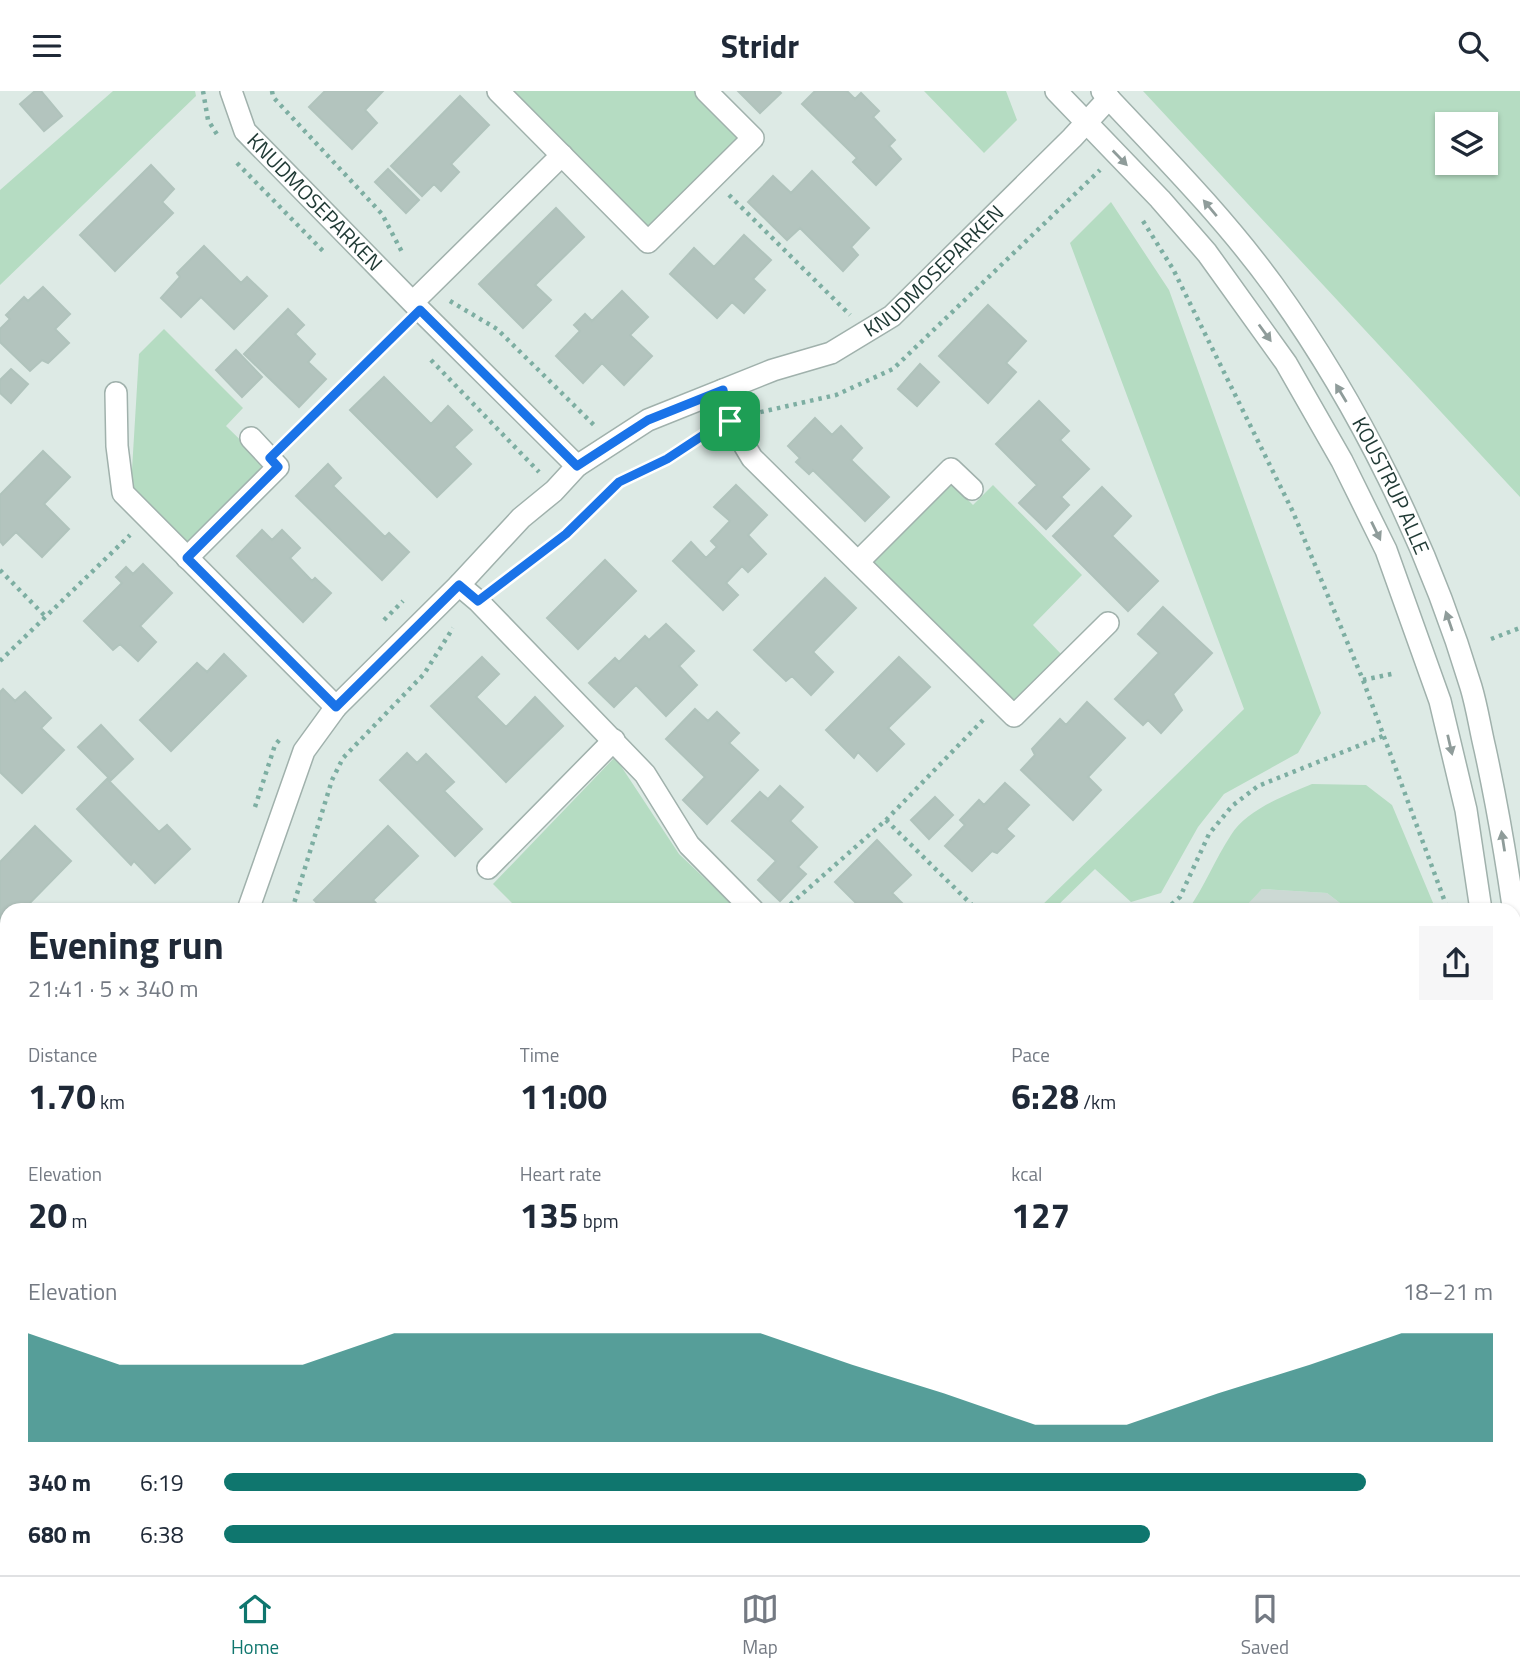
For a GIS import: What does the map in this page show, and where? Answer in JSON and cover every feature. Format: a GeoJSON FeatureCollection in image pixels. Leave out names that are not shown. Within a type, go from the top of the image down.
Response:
{"type":"FeatureCollection","features":[{"type":"Feature","properties":{"kind":"street","name":"KNUDMOSEPARKEN"},"geometry":{"type":"LineString","coordinates":[[231,91],[245,131],[577,466]]}},
{"type":"Feature","properties":{"kind":"street"},"geometry":{"type":"LineString","coordinates":[[498,91],[648,242],[753,138],[706,91]]}},
{"type":"Feature","properties":{"kind":"street","name":"KOUSTRUP ALLE"},"geometry":{"type":"LineString","coordinates":[[1056,91],[1079,130],[1160,199],[1207,253],[1286,363],[1342,461],[1385,550],[1440,701],[1466,810],[1480,903]]}},
{"type":"Feature","properties":{"kind":"street","name":"KNUDMOSEPARKEN"},"geometry":{"type":"LineString","coordinates":[[250,903],[304,751],[336,707],[459,585],[521,518],[554,491],[577,466],[648,420],[773,370],[831,353],[891,316],[1079,130],[1105,95]]}},
{"type":"Feature","properties":{"kind":"street","name":"KOUSTRUP ALLE"},"geometry":{"type":"LineString","coordinates":[[1105,95],[1183,175],[1273,285],[1369,441],[1414,534],[1447,614],[1472,689],[1496,800],[1512,903]]}},
{"type":"Feature","properties":{"kind":"street"},"geometry":{"type":"LineString","coordinates":[[416,306],[562,156]]}},
{"type":"Feature","properties":{"kind":"street"},"geometry":{"type":"LineString","coordinates":[[723,390],[730,421],[752,458],[1014,716],[1108,623]]}},
{"type":"Feature","properties":{"kind":"street"},"geometry":{"type":"LineString","coordinates":[[116,394],[117,446],[123,493],[336,707]]}},
{"type":"Feature","properties":{"kind":"street"},"geometry":{"type":"LineString","coordinates":[[187,558],[278,467],[251,438]]}},
{"type":"Feature","properties":{"kind":"street"},"geometry":{"type":"LineString","coordinates":[[858,562],[951,469],[972,489]]}},
{"type":"Feature","properties":{"kind":"street"},"geometry":{"type":"LineString","coordinates":[[459,585],[478,601],[645,774],[689,845],[746,903]]}},
{"type":"Feature","properties":{"kind":"street"},"geometry":{"type":"LineString","coordinates":[[488,868],[614,740]]}},
{"type":"Feature","properties":{"kind":"path"},"geometry":{"type":"LineString","coordinates":[[1079,130],[1109,178]]}},
{"type":"Feature","properties":{"kind":"path"},"geometry":{"type":"LineString","coordinates":[[294,903],[332,780],[343,758],[424,674],[456,624],[478,601],[566,534],[619,482],[667,459],[717,426],[769,409],[836,395],[893,369],[1101,169]]}},
{"type":"Feature","properties":{"kind":"path"},"geometry":{"type":"LineString","coordinates":[[712,178],[851,315]]}},
{"type":"Feature","properties":{"kind":"path"},"geometry":{"type":"LineString","coordinates":[[1138,216],[1173,269],[1293,512],[1363,680],[1445,903]]}},
{"type":"Feature","properties":{"kind":"path"},"geometry":{"type":"LineString","coordinates":[[270,458],[416,306]]}},
{"type":"Feature","properties":{"kind":"path"},"geometry":{"type":"LineString","coordinates":[[0,661],[148,517]]}},
{"type":"Feature","properties":{"kind":"path"},"geometry":{"type":"LineString","coordinates":[[0,570],[45,616]]}},
{"type":"Feature","properties":{"kind":"path"},"geometry":{"type":"LineString","coordinates":[[1491,639],[1520,628]]}},
{"type":"Feature","properties":{"kind":"path"},"geometry":{"type":"LineString","coordinates":[[1363,680],[1396,673]]}},
{"type":"Feature","properties":{"kind":"path"},"geometry":{"type":"LineString","coordinates":[[792,903],[886,820],[1000,702]]}},
{"type":"Feature","properties":{"kind":"path"},"geometry":{"type":"LineString","coordinates":[[1173,903],[1180,897],[1209,834],[1232,806],[1258,786],[1383,736]]}},
{"type":"Feature","properties":{"kind":"path"},"geometry":{"type":"LineString","coordinates":[[886,820],[969,903]]}},
{"type":"Feature","properties":{"kind":"shaded area"},"geometry":{"type":"Polygon","coordinates":[[[1262,889],[1327,893],[1340,903],[1247,903],[1262,889]]]}},
{"type":"Feature","properties":{"kind":"green space"},"geometry":{"type":"Polygon","coordinates":[[[113,91],[195,91],[196,96],[0,285],[0,190],[113,91]]]}},
{"type":"Feature","properties":{"kind":"green space"},"geometry":{"type":"Polygon","coordinates":[[[510,91],[694,91],[739,136],[647,228],[510,91]]]}},
{"type":"Feature","properties":{"kind":"green space"},"geometry":{"type":"Polygon","coordinates":[[[924,91],[1006,91],[1017,120],[984,153],[924,91]]]}},
{"type":"Feature","properties":{"kind":"green space"},"geometry":{"type":"Polygon","coordinates":[[[1143,91],[1520,91],[1520,497],[1143,91]]]}},
{"type":"Feature","properties":{"kind":"green space"},"geometry":{"type":"Polygon","coordinates":[[[1111,202],[1169,290],[1321,713],[1298,753],[1224,794],[1198,827],[1161,893],[1131,902],[1095,869],[1060,903],[1044,903],[1244,709],[1070,243],[1111,202]]]}},
{"type":"Feature","properties":{"kind":"green space"},"geometry":{"type":"Polygon","coordinates":[[[164,329],[243,408],[226,426],[267,466],[189,544],[131,486],[139,354],[164,329]]]}},
{"type":"Feature","properties":{"kind":"green space"},"geometry":{"type":"Polygon","coordinates":[[[952,484],[973,505],[993,485],[1082,575],[1033,625],[1062,655],[1013,705],[872,564],[952,484]]]}},
{"type":"Feature","properties":{"kind":"green space"},"geometry":{"type":"Polygon","coordinates":[[[615,757],[679,854],[731,903],[512,903],[493,884],[615,757]]]}},
{"type":"Feature","properties":{"kind":"green space"},"geometry":{"type":"Polygon","coordinates":[[[1312,784],[1366,785],[1392,805],[1433,903],[1340,903],[1327,893],[1262,889],[1249,903],[1193,903],[1238,826],[1267,804],[1312,784]]]}},
{"type":"Feature","properties":{"kind":"building"},"geometry":{"type":"Polygon","coordinates":[[[35,91],[41,91],[62,116],[44,131],[20,104],[35,91]]]}},
{"type":"Feature","properties":{"kind":"building"},"geometry":{"type":"Polygon","coordinates":[[[325,91],[383,91],[365,110],[377,123],[352,149],[309,107],[325,91]]]}},
{"type":"Feature","properties":{"kind":"building"},"geometry":{"type":"Polygon","coordinates":[[[738,91],[779,91],[781,93],[760,113],[738,91]]]}},
{"type":"Feature","properties":{"kind":"building"},"geometry":{"type":"Polygon","coordinates":[[[815,91],[847,91],[855,99],[861,93],[879,111],[873,117],[895,140],[889,146],[901,159],[876,185],[853,162],[857,158],[802,104],[815,91]]]}},
{"type":"Feature","properties":{"kind":"building"},"geometry":{"type":"Polygon","coordinates":[[[460,96],[489,125],[451,164],[459,172],[441,191],[434,184],[422,196],[391,166],[460,96]]]}},
{"type":"Feature","properties":{"kind":"building"},"geometry":{"type":"Polygon","coordinates":[[[151,165],[174,189],[162,202],[173,213],[115,271],[80,235],[151,165]]]}},
{"type":"Feature","properties":{"kind":"building"},"geometry":{"type":"Polygon","coordinates":[[[388,169],[419,200],[406,213],[375,182],[388,169]]]}},
{"type":"Feature","properties":{"kind":"building"},"geometry":{"type":"Polygon","coordinates":[[[812,171],[869,228],[851,247],[858,255],[843,271],[800,228],[787,240],[748,202],[773,176],[791,193],[812,171]]]}},
{"type":"Feature","properties":{"kind":"building"},"geometry":{"type":"Polygon","coordinates":[[[556,208],[584,237],[535,285],[551,300],[523,328],[479,284],[556,208]]]}},
{"type":"Feature","properties":{"kind":"building"},"geometry":{"type":"Polygon","coordinates":[[[744,235],[771,260],[753,279],[765,290],[744,313],[732,302],[717,318],[670,274],[694,248],[714,267],[744,235]]]}},
{"type":"Feature","properties":{"kind":"building"},"geometry":{"type":"Polygon","coordinates":[[[204,246],[241,283],[247,277],[267,296],[234,329],[201,297],[181,317],[161,298],[180,277],[177,273],[204,246]]]}},
{"type":"Feature","properties":{"kind":"building"},"geometry":{"type":"Polygon","coordinates":[[[43,287],[70,314],[55,329],[69,343],[48,363],[42,360],[30,371],[0,342],[0,329],[10,319],[6,315],[24,297],[28,301],[43,287]]]}},
{"type":"Feature","properties":{"kind":"building"},"geometry":{"type":"Polygon","coordinates":[[[622,291],[648,317],[630,335],[652,356],[624,385],[602,363],[583,383],[556,356],[580,331],[574,325],[585,314],[592,321],[622,291]]]}},
{"type":"Feature","properties":{"kind":"building"},"geometry":{"type":"Polygon","coordinates":[[[988,305],[1026,341],[1006,363],[1016,372],[988,403],[939,356],[988,305]]]}},
{"type":"Feature","properties":{"kind":"building"},"geometry":{"type":"Polygon","coordinates":[[[288,309],[304,325],[295,334],[315,354],[308,362],[326,379],[299,407],[244,354],[288,309]]]}},
{"type":"Feature","properties":{"kind":"building"},"geometry":{"type":"Polygon","coordinates":[[[236,350],[262,377],[242,397],[216,370],[236,350]]]}},
{"type":"Feature","properties":{"kind":"building"},"geometry":{"type":"Polygon","coordinates":[[[920,364],[939,382],[917,406],[898,389],[920,364]]]}},
{"type":"Feature","properties":{"kind":"building"},"geometry":{"type":"Polygon","coordinates":[[[11,369],[28,384],[11,403],[0,393],[0,380],[11,369]]]}},
{"type":"Feature","properties":{"kind":"building"},"geometry":{"type":"Polygon","coordinates":[[[384,377],[431,424],[448,406],[472,430],[454,447],[471,464],[437,497],[350,410],[384,377]]]}},
{"type":"Feature","properties":{"kind":"building"},"geometry":{"type":"Polygon","coordinates":[[[1039,401],[1069,431],[1060,440],[1089,469],[1061,497],[1069,505],[1046,529],[1019,503],[1037,485],[996,444],[1039,401]]]}},
{"type":"Feature","properties":{"kind":"building"},"geometry":{"type":"Polygon","coordinates":[[[815,418],[832,435],[841,426],[862,448],[851,460],[889,497],[865,521],[813,470],[809,474],[796,462],[800,458],[788,446],[815,418]]]}},
{"type":"Feature","properties":{"kind":"building"},"geometry":{"type":"Polygon","coordinates":[[[43,451],[70,477],[44,504],[69,529],[42,557],[16,532],[3,545],[0,541],[0,495],[43,451]]]}},
{"type":"Feature","properties":{"kind":"building"},"geometry":{"type":"Polygon","coordinates":[[[328,464],[341,478],[333,486],[385,537],[389,533],[409,552],[382,580],[296,496],[328,464]]]}},
{"type":"Feature","properties":{"kind":"building"},"geometry":{"type":"Polygon","coordinates":[[[736,485],[767,515],[748,535],[766,554],[748,572],[742,566],[726,583],[738,595],[723,610],[673,561],[691,542],[706,558],[717,547],[711,541],[730,521],[714,507],[736,485]]]}},
{"type":"Feature","properties":{"kind":"building"},"geometry":{"type":"Polygon","coordinates":[[[1102,487],[1131,516],[1112,536],[1158,581],[1128,611],[1053,536],[1102,487]]]}},
{"type":"Feature","properties":{"kind":"building"},"geometry":{"type":"Polygon","coordinates":[[[262,530],[272,540],[282,530],[300,548],[290,558],[312,581],[315,578],[331,593],[303,622],[237,556],[262,530]]]}},
{"type":"Feature","properties":{"kind":"building"},"geometry":{"type":"Polygon","coordinates":[[[605,560],[636,591],[578,649],[547,618],[605,560]]]}},
{"type":"Feature","properties":{"kind":"building"},"geometry":{"type":"Polygon","coordinates":[[[143,564],[172,593],[140,626],[156,642],[138,661],[120,644],[113,650],[84,621],[122,583],[116,577],[126,567],[133,574],[143,564]]]}},
{"type":"Feature","properties":{"kind":"building"},"geometry":{"type":"Polygon","coordinates":[[[825,578],[856,608],[813,652],[833,672],[811,695],[792,676],[786,681],[754,650],[825,578]]]}},
{"type":"Feature","properties":{"kind":"building"},"geometry":{"type":"Polygon","coordinates":[[[1163,607],[1212,653],[1173,694],[1182,710],[1161,733],[1148,720],[1143,725],[1115,699],[1159,653],[1138,634],[1163,607]]]}},
{"type":"Feature","properties":{"kind":"building"},"geometry":{"type":"Polygon","coordinates":[[[666,624],[694,651],[679,666],[697,685],[666,716],[636,685],[614,707],[589,683],[615,658],[619,662],[645,636],[649,640],[666,624]]]}},
{"type":"Feature","properties":{"kind":"building"},"geometry":{"type":"Polygon","coordinates":[[[224,654],[246,676],[171,751],[140,720],[197,663],[207,672],[224,654]]]}},
{"type":"Feature","properties":{"kind":"building"},"geometry":{"type":"Polygon","coordinates":[[[482,657],[499,674],[476,697],[506,727],[535,697],[563,726],[506,782],[431,706],[482,657]]]}},
{"type":"Feature","properties":{"kind":"building"},"geometry":{"type":"Polygon","coordinates":[[[899,657],[930,687],[888,728],[904,744],[877,771],[858,752],[854,758],[826,730],[899,657]]]}},
{"type":"Feature","properties":{"kind":"building"},"geometry":{"type":"Polygon","coordinates":[[[3,689],[15,701],[25,692],[51,718],[41,728],[64,750],[22,793],[0,772],[0,692],[3,689]]]}},
{"type":"Feature","properties":{"kind":"building"},"geometry":{"type":"Polygon","coordinates":[[[1087,702],[1125,738],[1088,777],[1101,790],[1073,820],[1021,770],[1035,755],[1032,749],[1060,719],[1066,725],[1087,702]]]}},
{"type":"Feature","properties":{"kind":"building"},"geometry":{"type":"Polygon","coordinates":[[[695,709],[708,721],[717,712],[739,733],[729,743],[758,770],[707,824],[683,800],[705,777],[666,739],[695,709]]]}},
{"type":"Feature","properties":{"kind":"building"},"geometry":{"type":"Polygon","coordinates":[[[101,725],[133,759],[111,780],[78,747],[101,725]]]}},
{"type":"Feature","properties":{"kind":"building"},"geometry":{"type":"Polygon","coordinates":[[[407,753],[417,763],[426,754],[454,782],[444,791],[482,829],[455,856],[380,780],[407,753]]]}},
{"type":"Feature","properties":{"kind":"building"},"geometry":{"type":"Polygon","coordinates":[[[107,779],[159,832],[167,825],[190,849],[155,883],[134,861],[131,865],[77,809],[107,779]]]}},
{"type":"Feature","properties":{"kind":"building"},"geometry":{"type":"Polygon","coordinates":[[[1005,783],[1029,805],[1006,829],[1014,836],[997,853],[992,851],[972,871],[945,846],[965,825],[960,820],[979,800],[984,805],[1005,783]]]}},
{"type":"Feature","properties":{"kind":"building"},"geometry":{"type":"Polygon","coordinates":[[[780,786],[803,807],[790,821],[817,847],[798,867],[806,874],[780,901],[758,880],[776,861],[732,821],[760,792],[768,799],[780,786]]]}},
{"type":"Feature","properties":{"kind":"building"},"geometry":{"type":"Polygon","coordinates":[[[935,797],[953,815],[929,839],[911,820],[935,797]]]}},
{"type":"Feature","properties":{"kind":"building"},"geometry":{"type":"Polygon","coordinates":[[[35,826],[71,861],[30,903],[0,903],[0,862],[35,826]]]}},
{"type":"Feature","properties":{"kind":"building"},"geometry":{"type":"Polygon","coordinates":[[[388,826],[418,856],[373,900],[376,903],[317,903],[314,900],[388,826]]]}},
{"type":"Feature","properties":{"kind":"building"},"geometry":{"type":"Polygon","coordinates":[[[877,840],[911,875],[892,893],[902,903],[856,903],[835,882],[877,840]]]}},
{"type":"Feature","properties":{"kind":"route"},"geometry":{"type":"LineString","coordinates":[[420,310],[577,466],[648,420],[723,390],[730,421],[717,426],[667,459],[619,482],[566,534],[478,601],[459,585],[336,707],[187,558],[278,467],[270,458],[420,310]]}}]}
